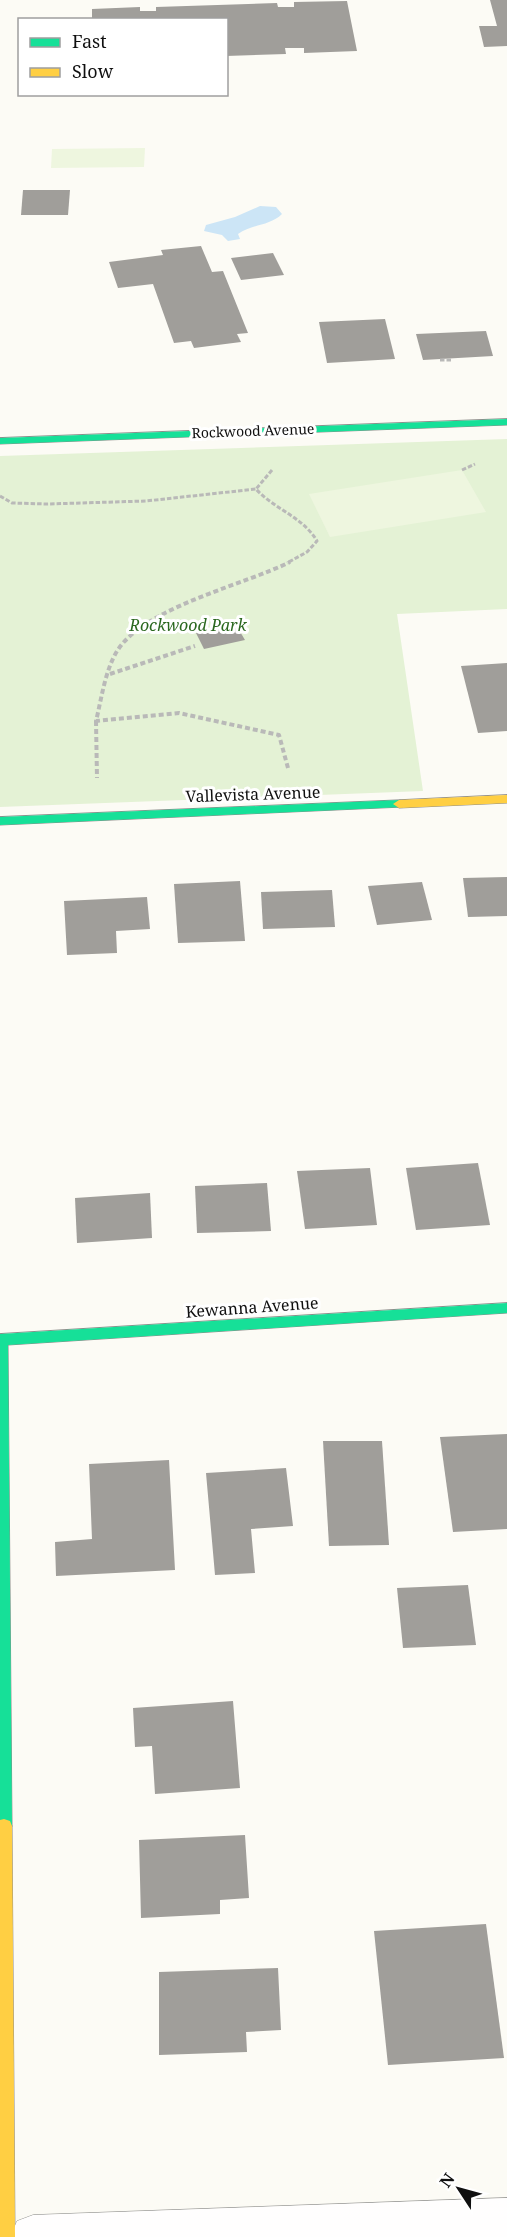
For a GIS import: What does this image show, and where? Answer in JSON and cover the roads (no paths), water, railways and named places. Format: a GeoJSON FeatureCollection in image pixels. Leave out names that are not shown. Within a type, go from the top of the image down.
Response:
{"type":"FeatureCollection","features":[{"type":"Feature","properties":{"kind":"street","name":"Rockwood Avenue"},"geometry":{"type":"LineString","coordinates":[[0,441],[507,422]]}},
{"type":"Feature","properties":{"kind":"street","name":"Vallevista Avenue"},"geometry":{"type":"LineString","coordinates":[[0,821],[507,799]]}},
{"type":"Feature","properties":{"kind":"street","name":"Kewanna Avenue"},"geometry":{"type":"LineString","coordinates":[[0,1340],[507,1308]]}},
{"type":"Feature","properties":{"kind":"street"},"geometry":{"type":"LineString","coordinates":[[0,1340],[6,2237]]}},
{"type":"Feature","properties":{"kind":"street"},"geometry":{"type":"LineString","coordinates":[[33,2237],[507,2220]]}},
{"type":"Feature","properties":{"kind":"water"},"geometry":{"type":"Polygon","coordinates":[[[260,206],[276,207],[282,214],[272,221],[243,231],[238,234],[240,239],[228,241],[222,235],[204,231],[206,225],[235,217],[260,206]]]}},
{"type":"Feature","properties":{"kind":"park label","name":"Rockwood Park"},"geometry":{"type":"Point","coordinates":[188,625]}}]}
